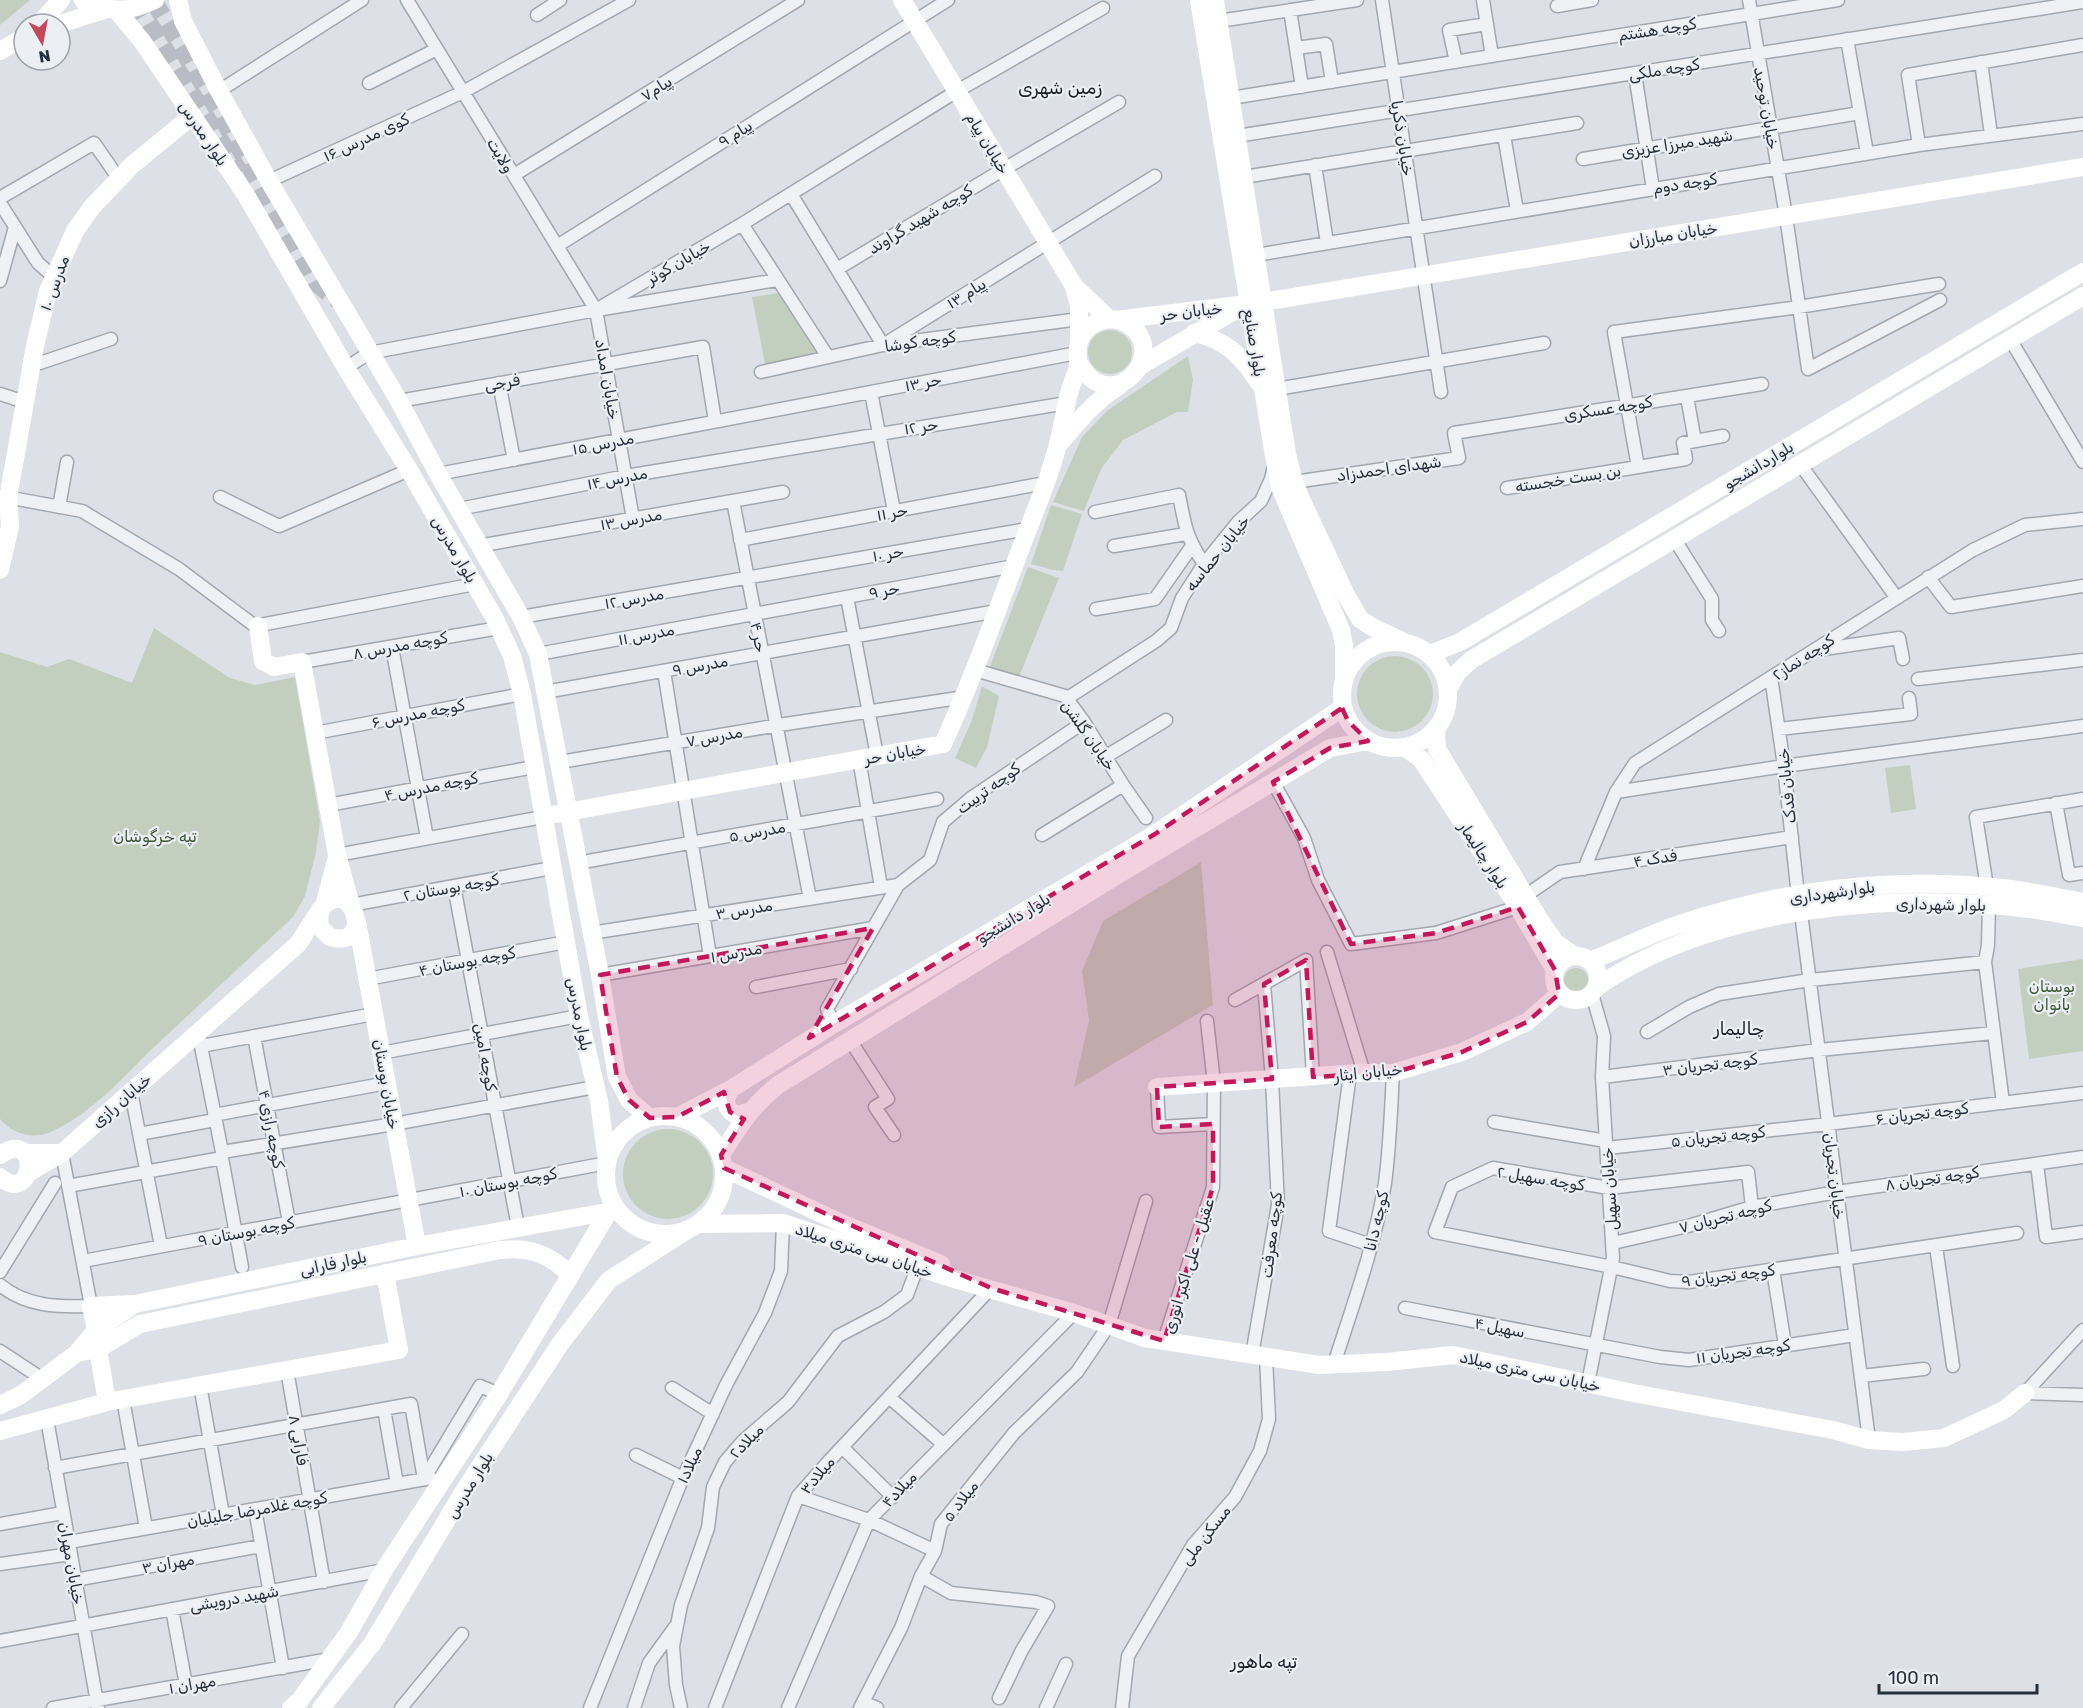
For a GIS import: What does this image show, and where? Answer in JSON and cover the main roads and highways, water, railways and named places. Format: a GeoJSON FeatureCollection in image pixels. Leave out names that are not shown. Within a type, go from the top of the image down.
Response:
{"type":"FeatureCollection","features":[{"type":"Feature","properties":{"kind":"tunnel"},"geometry":{"type":"LineString","coordinates":[[135,0],[240,173]]}},
{"type":"Feature","properties":{"kind":"tunnel"},"geometry":{"type":"LineString","coordinates":[[153,0],[316,283],[339,301]]}},
{"type":"Feature","properties":{"kind":"district","name":"زمین شهری"},"geometry":{"type":"Point","coordinates":[1060,88]}},
{"type":"Feature","properties":{"kind":"district","name":"چالیمار"},"geometry":{"type":"Point","coordinates":[1739,1029]}},
{"type":"Feature","properties":{"kind":"district","name":"تپه ماهور"},"geometry":{"type":"Point","coordinates":[1264,1662]}},
{"type":"Feature","properties":{"kind":"park label","name":"تپه خرگوشان"},"geometry":{"type":"Point","coordinates":[155,836]}},
{"type":"Feature","properties":{"kind":"park label","name":"بوستان بانوان"},"geometry":{"type":"Point","coordinates":[2052,995]}}]}
